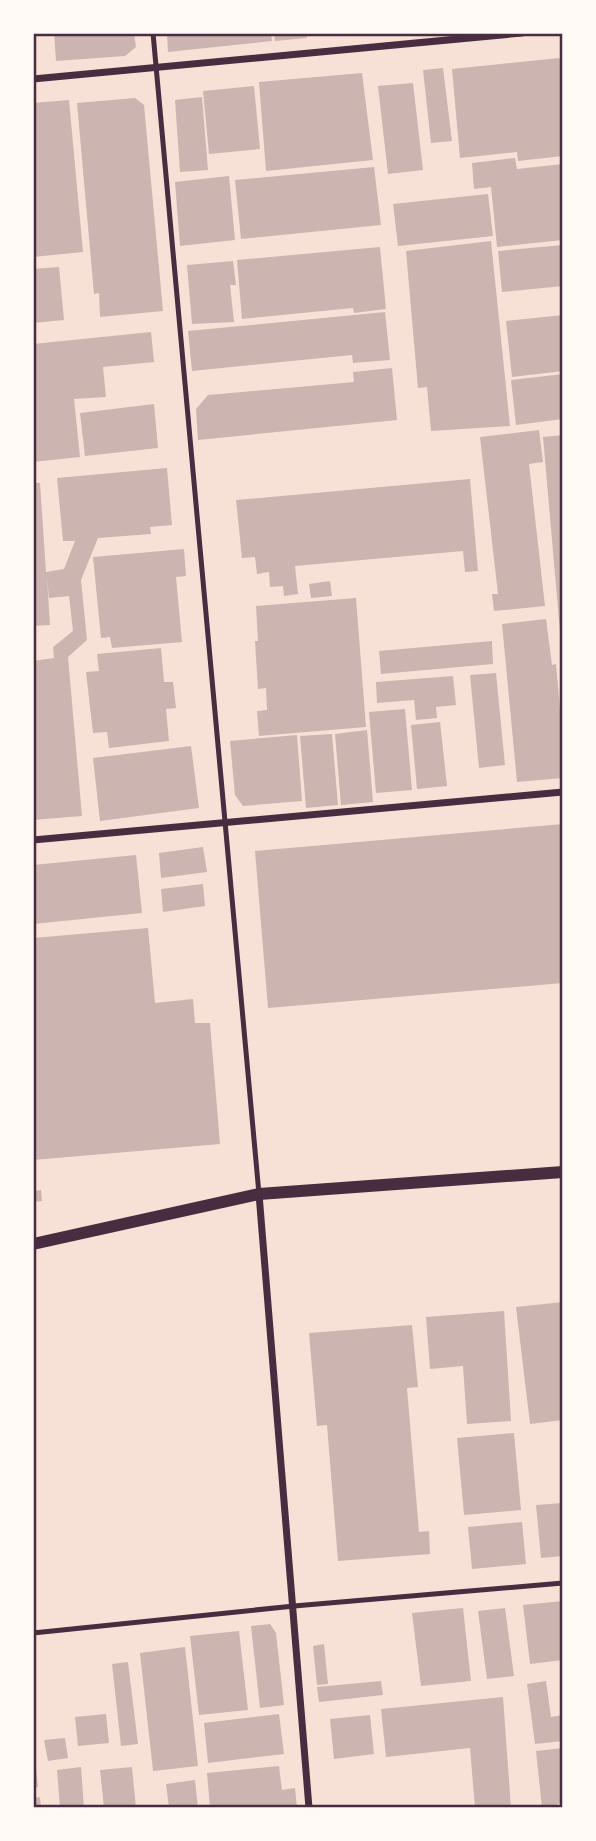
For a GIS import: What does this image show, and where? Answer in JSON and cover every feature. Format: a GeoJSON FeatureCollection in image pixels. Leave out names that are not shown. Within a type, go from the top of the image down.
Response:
{"type":"FeatureCollection","features":[{"type":"Feature","properties":{"kind":"street"},"geometry":{"type":"LineString","coordinates":[[33,79],[522,33]]}},
{"type":"Feature","properties":{"kind":"street"},"geometry":{"type":"LineString","coordinates":[[33,840],[563,792]]}},
{"type":"Feature","properties":{"kind":"street"},"geometry":{"type":"LineString","coordinates":[[33,1244],[259,1194],[563,1172]]}},
{"type":"Feature","properties":{"kind":"street"},"geometry":{"type":"LineString","coordinates":[[259,1194],[309,1808]]}},
{"type":"Feature","properties":{"kind":"lane"},"geometry":{"type":"LineString","coordinates":[[153,33],[259,1194]]}},
{"type":"Feature","properties":{"kind":"lane"},"geometry":{"type":"LineString","coordinates":[[33,1633],[294,1606],[563,1583]]}},
{"type":"Feature","properties":{"kind":"building"},"geometry":{"type":"Polygon","coordinates":[[[54,33],[134,33],[136,47],[125,56],[56,61],[54,33]]]}},
{"type":"Feature","properties":{"kind":"building"},"geometry":{"type":"Polygon","coordinates":[[[167,33],[271,33],[272,41],[168,52],[167,33]]]}},
{"type":"Feature","properties":{"kind":"building"},"geometry":{"type":"Polygon","coordinates":[[[274,33],[306,33],[307,38],[275,41],[274,33]]]}},
{"type":"Feature","properties":{"kind":"building"},"geometry":{"type":"Polygon","coordinates":[[[559,58],[563,64],[563,156],[518,161],[517,152],[460,158],[452,69],[559,58]]]}},
{"type":"Feature","properties":{"kind":"building"},"geometry":{"type":"Polygon","coordinates":[[[443,68],[452,141],[431,143],[423,70],[443,68]]]}},
{"type":"Feature","properties":{"kind":"building"},"geometry":{"type":"Polygon","coordinates":[[[362,73],[373,160],[266,171],[259,82],[362,73]]]}},
{"type":"Feature","properties":{"kind":"building"},"geometry":{"type":"Polygon","coordinates":[[[413,83],[423,170],[388,174],[378,86],[413,83]]]}},
{"type":"Feature","properties":{"kind":"building"},"geometry":{"type":"Polygon","coordinates":[[[254,86],[260,149],[209,154],[203,91],[254,86]]]}},
{"type":"Feature","properties":{"kind":"building"},"geometry":{"type":"Polygon","coordinates":[[[202,97],[208,170],[180,172],[175,100],[202,97]]]}},
{"type":"Feature","properties":{"kind":"building"},"geometry":{"type":"Polygon","coordinates":[[[135,98],[144,105],[163,311],[100,317],[99,293],[94,294],[77,103],[135,98]]]}},
{"type":"Feature","properties":{"kind":"building"},"geometry":{"type":"Polygon","coordinates":[[[69,100],[83,252],[33,257],[33,103],[69,100]]]}},
{"type":"Feature","properties":{"kind":"building"},"geometry":{"type":"Polygon","coordinates":[[[515,158],[517,169],[563,164],[563,240],[497,247],[491,187],[474,189],[472,163],[515,158]]]}},
{"type":"Feature","properties":{"kind":"building"},"geometry":{"type":"Polygon","coordinates":[[[374,167],[381,225],[241,239],[235,180],[374,167]]]}},
{"type":"Feature","properties":{"kind":"building"},"geometry":{"type":"Polygon","coordinates":[[[229,176],[235,240],[180,246],[175,182],[229,176]]]}},
{"type":"Feature","properties":{"kind":"building"},"geometry":{"type":"Polygon","coordinates":[[[488,194],[493,236],[398,246],[393,204],[488,194]]]}},
{"type":"Feature","properties":{"kind":"building"},"geometry":{"type":"Polygon","coordinates":[[[491,241],[510,426],[431,431],[427,387],[418,388],[406,251],[491,241]]]}},
{"type":"Feature","properties":{"kind":"building"},"geometry":{"type":"Polygon","coordinates":[[[563,245],[563,286],[502,292],[498,251],[563,245]]]}},
{"type":"Feature","properties":{"kind":"building"},"geometry":{"type":"Polygon","coordinates":[[[380,247],[386,309],[354,313],[353,308],[242,319],[237,260],[380,247]]]}},
{"type":"Feature","properties":{"kind":"building"},"geometry":{"type":"Polygon","coordinates":[[[233,261],[236,285],[230,285],[234,322],[192,324],[187,265],[233,261]]]}},
{"type":"Feature","properties":{"kind":"building"},"geometry":{"type":"Polygon","coordinates":[[[59,267],[64,320],[33,323],[33,269],[59,267]]]}},
{"type":"Feature","properties":{"kind":"building"},"geometry":{"type":"Polygon","coordinates":[[[385,312],[390,360],[353,363],[352,355],[192,371],[188,331],[385,312]]]}},
{"type":"Feature","properties":{"kind":"building"},"geometry":{"type":"Polygon","coordinates":[[[563,315],[563,371],[512,377],[506,321],[563,315]]]}},
{"type":"Feature","properties":{"kind":"building"},"geometry":{"type":"Polygon","coordinates":[[[151,332],[154,362],[103,367],[106,397],[74,399],[80,457],[33,462],[33,344],[151,332]]]}},
{"type":"Feature","properties":{"kind":"building"},"geometry":{"type":"Polygon","coordinates":[[[392,368],[397,420],[198,440],[196,409],[208,395],[354,382],[353,372],[392,368]]]}},
{"type":"Feature","properties":{"kind":"building"},"geometry":{"type":"Polygon","coordinates":[[[563,374],[563,419],[516,425],[511,380],[563,374]]]}},
{"type":"Feature","properties":{"kind":"building"},"geometry":{"type":"Polygon","coordinates":[[[154,404],[158,448],[85,456],[80,413],[154,404]]]}},
{"type":"Feature","properties":{"kind":"building"},"geometry":{"type":"Polygon","coordinates":[[[539,430],[543,462],[529,464],[545,606],[494,611],[492,594],[498,594],[480,437],[539,430]]]}},
{"type":"Feature","properties":{"kind":"building"},"geometry":{"type":"Polygon","coordinates":[[[563,435],[563,643],[561,643],[543,437],[563,435]]]}},
{"type":"Feature","properties":{"kind":"building"},"geometry":{"type":"Polygon","coordinates":[[[167,468],[172,525],[150,527],[151,534],[98,538],[81,580],[87,640],[68,657],[82,816],[33,820],[33,661],[54,658],[53,647],[73,631],[69,596],[49,598],[47,577],[50,625],[33,626],[33,483],[40,483],[46,572],[64,569],[75,541],[63,541],[57,478],[167,468]]]}},
{"type":"Feature","properties":{"kind":"building"},"geometry":{"type":"Polygon","coordinates":[[[470,479],[478,571],[465,572],[463,551],[295,566],[298,594],[284,596],[283,586],[270,587],[269,572],[257,574],[255,557],[242,558],[236,500],[470,479]]]}},
{"type":"Feature","properties":{"kind":"building"},"geometry":{"type":"Polygon","coordinates":[[[184,549],[186,576],[176,577],[182,642],[112,648],[110,637],[101,638],[93,557],[184,549]]]}},
{"type":"Feature","properties":{"kind":"building"},"geometry":{"type":"Polygon","coordinates":[[[330,581],[332,596],[311,598],[309,584],[330,581]]]}},
{"type":"Feature","properties":{"kind":"building"},"geometry":{"type":"Polygon","coordinates":[[[356,598],[366,727],[259,736],[257,711],[267,710],[266,688],[258,689],[256,606],[356,598]]]}},
{"type":"Feature","properties":{"kind":"building"},"geometry":{"type":"Polygon","coordinates":[[[546,619],[552,665],[556,664],[563,743],[563,778],[517,782],[502,624],[546,619]]]}},
{"type":"Feature","properties":{"kind":"building"},"geometry":{"type":"Polygon","coordinates":[[[492,641],[493,664],[381,674],[379,651],[492,641]]]}},
{"type":"Feature","properties":{"kind":"building"},"geometry":{"type":"Polygon","coordinates":[[[161,648],[164,682],[173,682],[176,708],[166,709],[169,741],[109,748],[107,732],[93,733],[86,672],[99,671],[97,654],[161,648]]]}},
{"type":"Feature","properties":{"kind":"building"},"geometry":{"type":"Polygon","coordinates":[[[496,673],[505,765],[479,768],[470,675],[496,673]]]}},
{"type":"Feature","properties":{"kind":"building"},"geometry":{"type":"Polygon","coordinates":[[[453,676],[456,705],[436,707],[437,718],[416,720],[414,700],[377,703],[376,682],[453,676]]]}},
{"type":"Feature","properties":{"kind":"building"},"geometry":{"type":"Polygon","coordinates":[[[405,709],[412,790],[376,793],[369,712],[405,709]]]}},
{"type":"Feature","properties":{"kind":"building"},"geometry":{"type":"Polygon","coordinates":[[[440,722],[447,786],[417,789],[411,725],[440,722]]]}},
{"type":"Feature","properties":{"kind":"building"},"geometry":{"type":"Polygon","coordinates":[[[367,730],[373,802],[341,805],[335,734],[367,730]]]}},
{"type":"Feature","properties":{"kind":"building"},"geometry":{"type":"Polygon","coordinates":[[[332,734],[338,805],[306,808],[300,736],[332,734]]]}},
{"type":"Feature","properties":{"kind":"building"},"geometry":{"type":"Polygon","coordinates":[[[297,735],[302,801],[243,806],[235,795],[230,741],[297,735]]]}},
{"type":"Feature","properties":{"kind":"building"},"geometry":{"type":"Polygon","coordinates":[[[191,746],[199,808],[100,821],[93,758],[191,746]]]}},
{"type":"Feature","properties":{"kind":"building"},"geometry":{"type":"Polygon","coordinates":[[[563,824],[563,983],[268,1008],[255,851],[563,824]]]}},
{"type":"Feature","properties":{"kind":"building"},"geometry":{"type":"Polygon","coordinates":[[[203,847],[207,872],[161,878],[159,853],[203,847]]]}},
{"type":"Feature","properties":{"kind":"building"},"geometry":{"type":"Polygon","coordinates":[[[136,855],[142,913],[33,924],[33,865],[136,855]]]}},
{"type":"Feature","properties":{"kind":"building"},"geometry":{"type":"Polygon","coordinates":[[[203,884],[205,906],[163,912],[161,889],[203,884]]]}},
{"type":"Feature","properties":{"kind":"building"},"geometry":{"type":"Polygon","coordinates":[[[148,928],[155,1003],[193,999],[195,1023],[210,1023],[220,1144],[33,1160],[33,938],[148,928]]]}},
{"type":"Feature","properties":{"kind":"building"},"geometry":{"type":"Polygon","coordinates":[[[41,1190],[42,1201],[33,1202],[33,1191],[41,1190]]]}},
{"type":"Feature","properties":{"kind":"building"},"geometry":{"type":"Polygon","coordinates":[[[563,1302],[563,1420],[530,1424],[516,1307],[563,1302]]]}},
{"type":"Feature","properties":{"kind":"building"},"geometry":{"type":"Polygon","coordinates":[[[504,1311],[511,1421],[467,1424],[463,1366],[430,1369],[426,1317],[504,1311]]]}},
{"type":"Feature","properties":{"kind":"building"},"geometry":{"type":"Polygon","coordinates":[[[412,1325],[418,1387],[407,1388],[419,1532],[429,1531],[430,1554],[338,1561],[327,1425],[317,1426],[309,1333],[412,1325]]]}},
{"type":"Feature","properties":{"kind":"building"},"geometry":{"type":"Polygon","coordinates":[[[514,1433],[521,1510],[464,1515],[457,1438],[514,1433]]]}},
{"type":"Feature","properties":{"kind":"building"},"geometry":{"type":"Polygon","coordinates":[[[563,1503],[563,1556],[541,1558],[536,1505],[563,1503]]]}},
{"type":"Feature","properties":{"kind":"building"},"geometry":{"type":"Polygon","coordinates":[[[522,1522],[526,1564],[472,1569],[468,1527],[522,1522]]]}},
{"type":"Feature","properties":{"kind":"building"},"geometry":{"type":"Polygon","coordinates":[[[563,1601],[563,1660],[530,1664],[523,1605],[563,1601]]]}},
{"type":"Feature","properties":{"kind":"building"},"geometry":{"type":"Polygon","coordinates":[[[463,1608],[471,1681],[421,1686],[412,1613],[463,1608]]]}},
{"type":"Feature","properties":{"kind":"building"},"geometry":{"type":"Polygon","coordinates":[[[505,1608],[514,1676],[487,1679],[478,1611],[505,1608]]]}},
{"type":"Feature","properties":{"kind":"building"},"geometry":{"type":"Polygon","coordinates":[[[270,1624],[276,1633],[284,1705],[260,1708],[251,1626],[270,1624]]]}},
{"type":"Feature","properties":{"kind":"building"},"geometry":{"type":"Polygon","coordinates":[[[239,1631],[248,1710],[199,1715],[190,1636],[239,1631]]]}},
{"type":"Feature","properties":{"kind":"building"},"geometry":{"type":"Polygon","coordinates":[[[324,1644],[328,1684],[317,1685],[313,1646],[324,1644]]]}},
{"type":"Feature","properties":{"kind":"building"},"geometry":{"type":"Polygon","coordinates":[[[185,1647],[198,1766],[153,1771],[140,1653],[185,1647]]]}},
{"type":"Feature","properties":{"kind":"building"},"geometry":{"type":"Polygon","coordinates":[[[128,1662],[138,1744],[121,1746],[112,1664],[128,1662]]]}},
{"type":"Feature","properties":{"kind":"building"},"geometry":{"type":"Polygon","coordinates":[[[381,1681],[383,1695],[319,1702],[317,1687],[381,1681]]]}},
{"type":"Feature","properties":{"kind":"building"},"geometry":{"type":"Polygon","coordinates":[[[546,1681],[551,1717],[563,1715],[563,1741],[535,1744],[527,1684],[546,1681]]]}},
{"type":"Feature","properties":{"kind":"building"},"geometry":{"type":"Polygon","coordinates":[[[503,1697],[511,1808],[475,1808],[470,1748],[386,1757],[381,1709],[503,1697]]]}},
{"type":"Feature","properties":{"kind":"building"},"geometry":{"type":"Polygon","coordinates":[[[106,1714],[109,1743],[78,1746],[75,1717],[106,1714]]]}},
{"type":"Feature","properties":{"kind":"building"},"geometry":{"type":"Polygon","coordinates":[[[279,1714],[284,1754],[208,1763],[204,1723],[279,1714]]]}},
{"type":"Feature","properties":{"kind":"building"},"geometry":{"type":"Polygon","coordinates":[[[370,1715],[374,1754],[334,1759],[330,1719],[370,1715]]]}},
{"type":"Feature","properties":{"kind":"building"},"geometry":{"type":"Polygon","coordinates":[[[65,1738],[68,1758],[48,1761],[44,1740],[65,1738]]]}},
{"type":"Feature","properties":{"kind":"building"},"geometry":{"type":"Polygon","coordinates":[[[563,1748],[563,1803],[557,1804],[558,1808],[542,1808],[536,1751],[563,1748]]]}},
{"type":"Feature","properties":{"kind":"building"},"geometry":{"type":"Polygon","coordinates":[[[33,1758],[38,1787],[33,1788],[33,1758]]]}},
{"type":"Feature","properties":{"kind":"building"},"geometry":{"type":"Polygon","coordinates":[[[279,1766],[282,1790],[295,1788],[297,1808],[210,1808],[207,1773],[279,1766]]]}},
{"type":"Feature","properties":{"kind":"building"},"geometry":{"type":"Polygon","coordinates":[[[81,1767],[84,1808],[60,1808],[57,1770],[81,1767]]]}},
{"type":"Feature","properties":{"kind":"building"},"geometry":{"type":"Polygon","coordinates":[[[132,1767],[136,1808],[104,1808],[100,1770],[132,1767]]]}},
{"type":"Feature","properties":{"kind":"building"},"geometry":{"type":"Polygon","coordinates":[[[195,1780],[198,1808],[169,1808],[166,1784],[195,1780]]]}},
{"type":"Feature","properties":{"kind":"building"},"geometry":{"type":"Polygon","coordinates":[[[40,1797],[41,1808],[33,1808],[33,1798],[40,1797]]]}}]}
